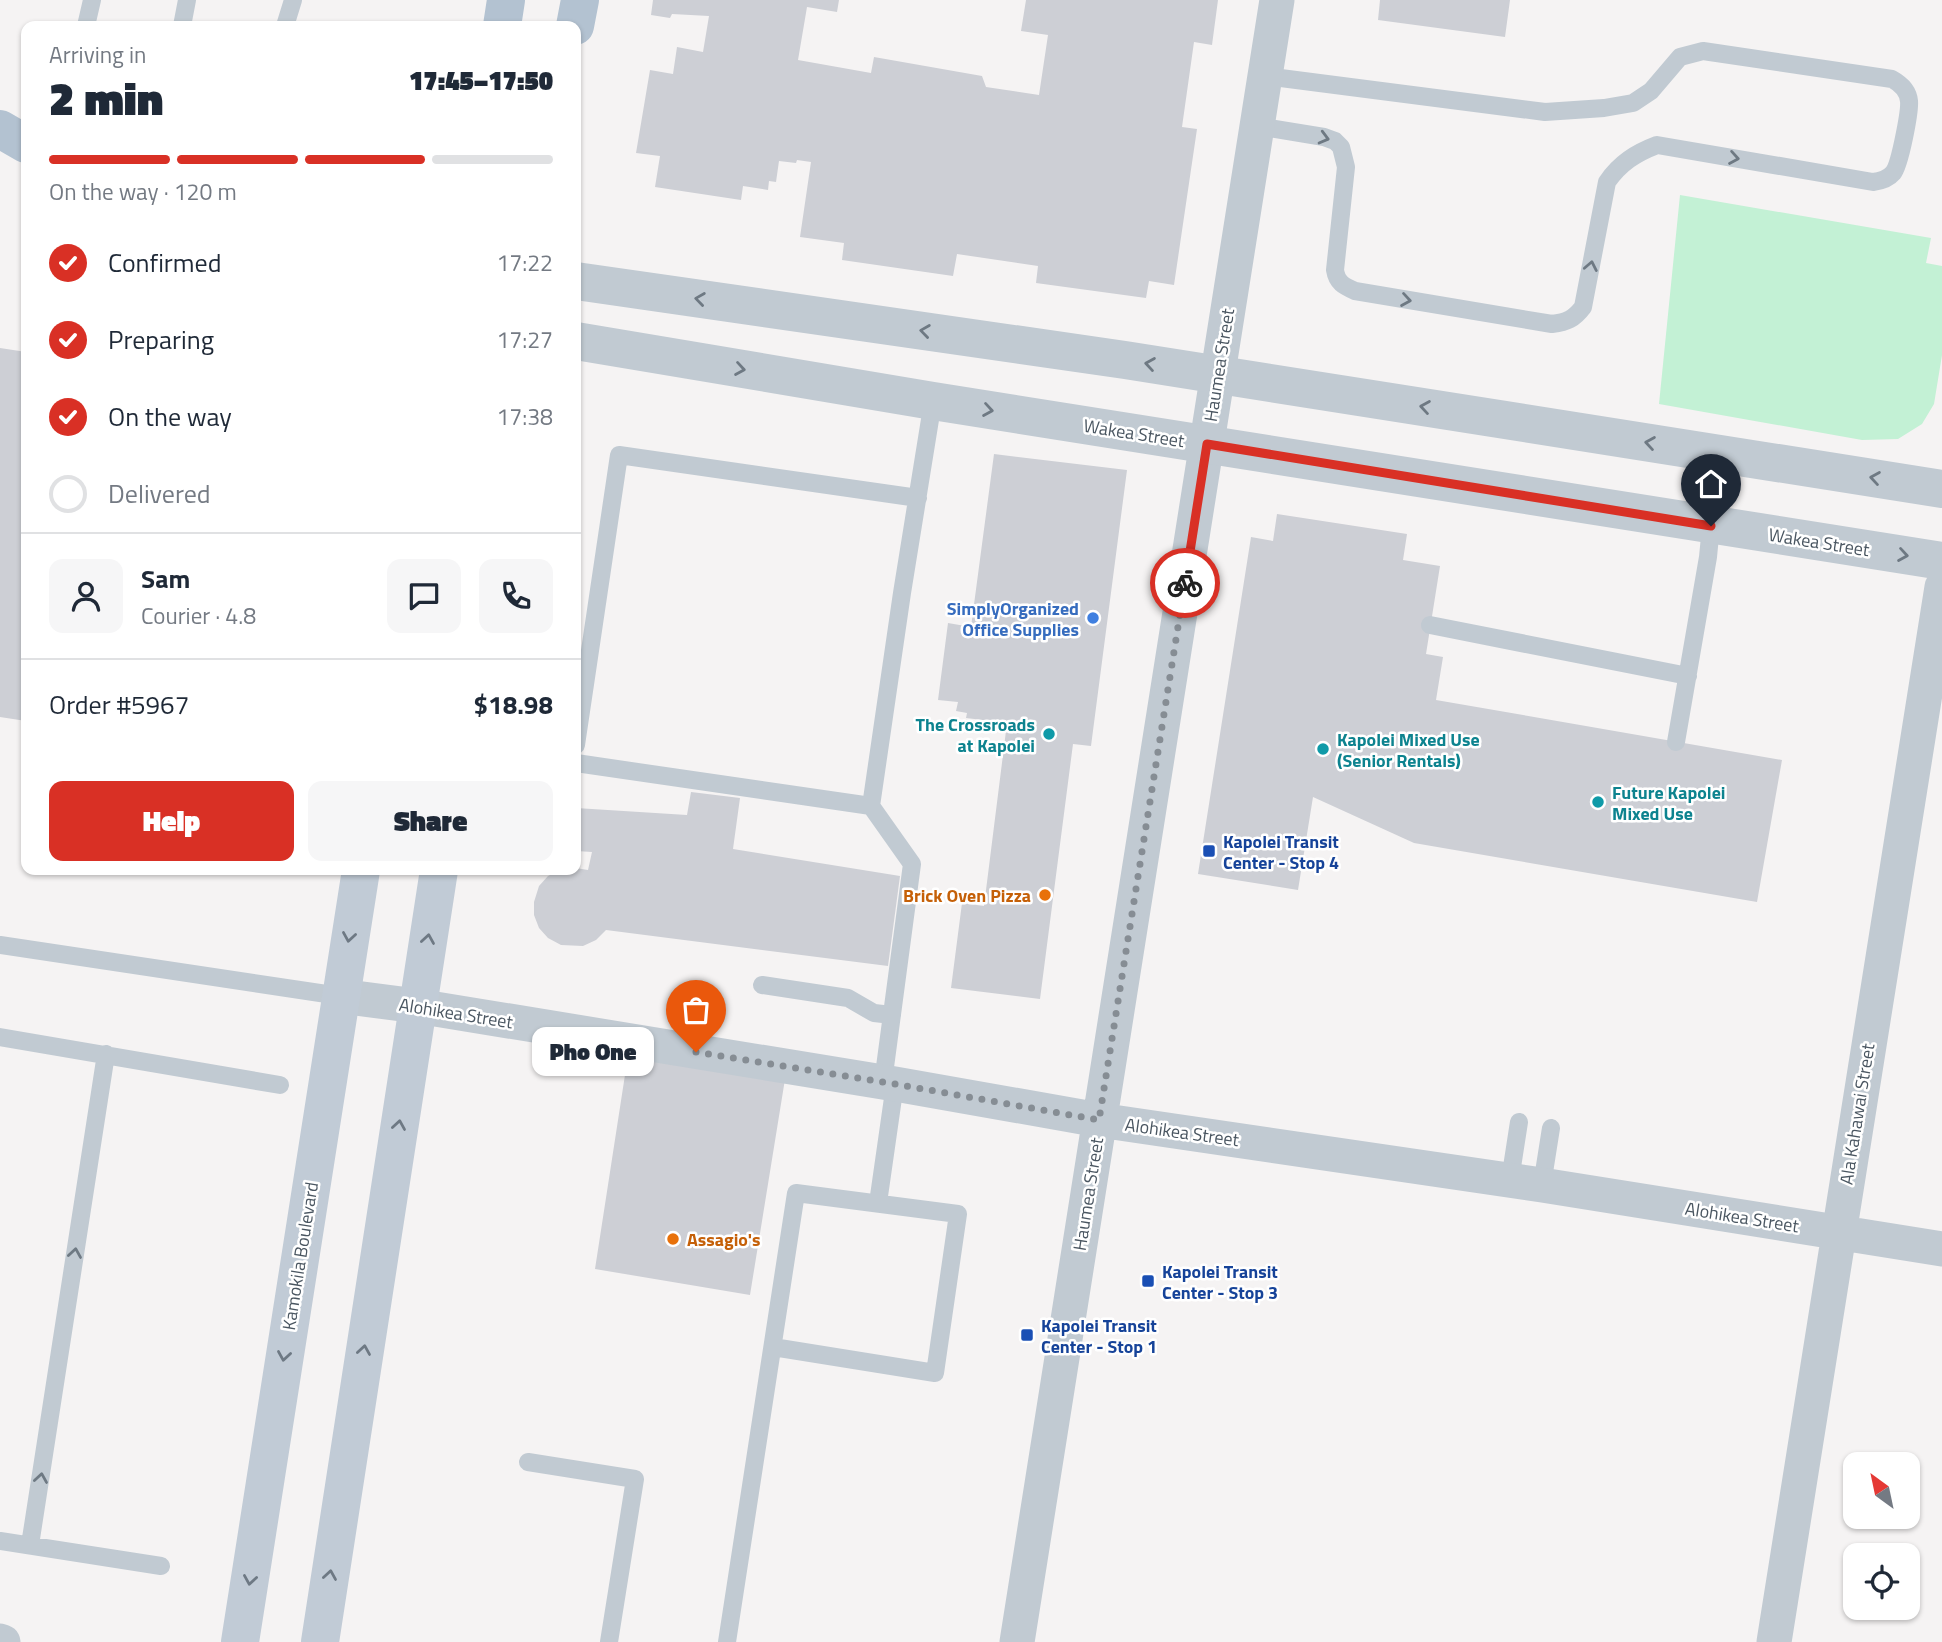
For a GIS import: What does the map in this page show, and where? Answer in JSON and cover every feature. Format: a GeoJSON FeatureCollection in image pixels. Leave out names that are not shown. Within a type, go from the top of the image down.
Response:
{"type":"FeatureCollection","features":[{"type":"Feature","properties":{"kind":"main road"},"geometry":{"type":"LineString","coordinates":[[503,21],[506,0]]}},
{"type":"Feature","properties":{"kind":"main road"},"geometry":{"type":"LineString","coordinates":[[576,21],[580,0]]}},
{"type":"Feature","properties":{"kind":"main road"},"geometry":{"type":"LineString","coordinates":[[0,130],[21,141]]}},
{"type":"Feature","properties":{"kind":"main road","name":"Kamokila Boulevard"},"geometry":{"type":"LineString","coordinates":[[240,1642],[359,875]]}},
{"type":"Feature","properties":{"kind":"main road"},"geometry":{"type":"LineString","coordinates":[[320,1642],[438,875]]}},
{"type":"Feature","properties":{"kind":"street","name":"Haumea Street"},"geometry":{"type":"LineString","coordinates":[[1017,1642],[1277,0]]}},
{"type":"Feature","properties":{"kind":"street"},"geometry":{"type":"LineString","coordinates":[[581,282],[1218,374],[1942,489]]}},
{"type":"Feature","properties":{"kind":"street","name":"Wakea Street"},"geometry":{"type":"LineString","coordinates":[[581,342],[933,401],[1942,561]]}},
{"type":"Feature","properties":{"kind":"street","name":"Ala Kahawai Street"},"geometry":{"type":"LineString","coordinates":[[1774,1642],[1942,587]]}},
{"type":"Feature","properties":{"kind":"street","name":"Alohikea Street"},"geometry":{"type":"LineString","coordinates":[[340,996],[417,1006],[889,1083],[1099,1120],[1526,1183],[1942,1249]]}},
{"type":"Feature","properties":{"kind":"lane"},"geometry":{"type":"LineString","coordinates":[[87,21],[92,0]]}},
{"type":"Feature","properties":{"kind":"lane"},"geometry":{"type":"LineString","coordinates":[[182,21],[187,0]]}},
{"type":"Feature","properties":{"kind":"lane"},"geometry":{"type":"LineString","coordinates":[[287,21],[293,0]]}},
{"type":"Feature","properties":{"kind":"lane"},"geometry":{"type":"LineString","coordinates":[[1257,126],[1324,137],[1335,141],[1341,147],[1346,167],[1335,270],[1336,279],[1344,286],[1355,291],[1552,324],[1574,318],[1583,307],[1607,182],[1617,167],[1639,152],[1657,145],[1873,182],[1884,180],[1893,173],[1899,161],[1909,102],[1901,84],[1892,79],[1703,51],[1680,57],[1651,91],[1633,103],[1545,112],[1265,76]]}},
{"type":"Feature","properties":{"kind":"lane"},"geometry":{"type":"LineString","coordinates":[[878,1203],[892,1015],[912,864],[872,806],[933,401]]}},
{"type":"Feature","properties":{"kind":"lane"},"geometry":{"type":"LineString","coordinates":[[581,711],[619,455],[918,498]]}},
{"type":"Feature","properties":{"kind":"lane"},"geometry":{"type":"LineString","coordinates":[[1676,742],[1709,557],[1711,526]]}},
{"type":"Feature","properties":{"kind":"lane"},"geometry":{"type":"LineString","coordinates":[[1430,625],[1688,676]]}},
{"type":"Feature","properties":{"kind":"lane"},"geometry":{"type":"LineString","coordinates":[[581,764],[872,806]]}},
{"type":"Feature","properties":{"kind":"lane"},"geometry":{"type":"LineString","coordinates":[[0,945],[340,996]]}},
{"type":"Feature","properties":{"kind":"lane"},"geometry":{"type":"LineString","coordinates":[[762,985],[848,998],[874,1013],[892,1015]]}},
{"type":"Feature","properties":{"kind":"lane"},"geometry":{"type":"LineString","coordinates":[[0,1037],[280,1084]]}},
{"type":"Feature","properties":{"kind":"lane"},"geometry":{"type":"LineString","coordinates":[[30,1545],[106,1054]]}},
{"type":"Feature","properties":{"kind":"lane"},"geometry":{"type":"LineString","coordinates":[[1519,1122],[1526,1183]]}},
{"type":"Feature","properties":{"kind":"lane"},"geometry":{"type":"LineString","coordinates":[[1526,1183],[1551,1128]]}},
{"type":"Feature","properties":{"kind":"lane"},"geometry":{"type":"LineString","coordinates":[[727,1642],[796,1193],[958,1214],[935,1373],[773,1347]]}},
{"type":"Feature","properties":{"kind":"lane"},"geometry":{"type":"LineString","coordinates":[[528,1462],[635,1479],[609,1642]]}},
{"type":"Feature","properties":{"kind":"lane"},"geometry":{"type":"LineString","coordinates":[[0,1541],[161,1566]]}},
{"type":"Feature","properties":{"kind":"green space"},"geometry":{"type":"Polygon","coordinates":[[[1680,195],[1931,238],[1926,263],[1942,266],[1942,355],[1934,404],[1922,424],[1898,439],[1862,440],[1659,404],[1680,195]]]}},
{"type":"Feature","properties":{"kind":"building"},"geometry":{"type":"Polygon","coordinates":[[[653,0],[839,0],[837,12],[807,7],[798,60],[871,73],[874,57],[982,76],[986,87],[1039,95],[1048,35],[1021,31],[1026,0],[1218,0],[1212,45],[1194,42],[1182,127],[1197,129],[1174,285],[1149,281],[1146,298],[1036,283],[1038,266],[957,254],[953,276],[842,260],[844,243],[800,237],[811,162],[779,161],[776,182],[769,181],[768,190],[743,186],[741,200],[655,187],[660,156],[636,153],[650,70],[673,74],[677,47],[703,52],[709,16],[672,14],[670,18],[651,15],[653,0]]]}},
{"type":"Feature","properties":{"kind":"building"},"geometry":{"type":"Polygon","coordinates":[[[1380,0],[1510,0],[1505,37],[1378,20],[1380,0]]]}},
{"type":"Feature","properties":{"kind":"building"},"geometry":{"type":"Polygon","coordinates":[[[0,348],[21,351],[21,720],[0,717],[0,348]]]}},
{"type":"Feature","properties":{"kind":"building","name":"The Crossroads at Kapolei"},"geometry":{"type":"Polygon","coordinates":[[[994,454],[1127,470],[1091,746],[1073,744],[1040,999],[951,988],[962,903],[984,906],[1007,723],[966,718],[967,713],[956,711],[958,702],[938,700],[948,623],[971,627],[994,454]]]}},
{"type":"Feature","properties":{"kind":"building"},"geometry":{"type":"Polygon","coordinates":[[[1277,514],[1407,534],[1403,560],[1440,566],[1426,654],[1443,657],[1436,700],[1782,760],[1757,902],[1414,843],[1313,797],[1298,890],[1198,874],[1251,537],[1273,541],[1277,514]]]}},
{"type":"Feature","properties":{"kind":"building"},"geometry":{"type":"Polygon","coordinates":[[[691,792],[740,798],[733,849],[900,876],[888,966],[606,930],[596,940],[583,946],[561,945],[548,938],[539,928],[534,915],[534,902],[539,886],[550,875],[581,875],[581,869],[588,870],[592,852],[581,851],[581,808],[687,815],[691,792]]]}},
{"type":"Feature","properties":{"kind":"building"},"geometry":{"type":"Polygon","coordinates":[[[629,1049],[786,1073],[750,1295],[595,1269],[629,1049]]]}},
{"type":"Feature","properties":{"kind":"way so far"},"geometry":{"type":"LineString","coordinates":[[696,1052],[1099,1120],[1185,583]]}},
{"type":"Feature","properties":{"kind":"place","name":"SimplyOrganized Office Supplies"},"geometry":{"type":"Point","coordinates":[1093,618]}},
{"type":"Feature","properties":{"kind":"place","name":"The Crossroads at Kapolei"},"geometry":{"type":"Point","coordinates":[1049,734]}},
{"type":"Feature","properties":{"kind":"place","name":"Kapolei Mixed Use (Senior Rentals)"},"geometry":{"type":"Point","coordinates":[1323,749]}},
{"type":"Feature","properties":{"kind":"place","name":"Future Kapolei Mixed Use"},"geometry":{"type":"Point","coordinates":[1598,802]}},
{"type":"Feature","properties":{"kind":"place","name":"Kapolei Transit Center - Stop 4"},"geometry":{"type":"Point","coordinates":[1209,851]}},
{"type":"Feature","properties":{"kind":"place","name":"Brick Oven Pizza"},"geometry":{"type":"Point","coordinates":[1045,895]}},
{"type":"Feature","properties":{"kind":"place","name":"Pho One"},"geometry":{"type":"Point","coordinates":[696,1052]}},
{"type":"Feature","properties":{"kind":"place","name":"Assagio's"},"geometry":{"type":"Point","coordinates":[673,1239]}},
{"type":"Feature","properties":{"kind":"place","name":"Kapolei Transit Center - Stop 3"},"geometry":{"type":"Point","coordinates":[1148,1281]}},
{"type":"Feature","properties":{"kind":"place","name":"Kapolei Transit Center - Stop 1"},"geometry":{"type":"Point","coordinates":[1027,1335]}},
{"type":"Feature","properties":{"kind":"route"},"geometry":{"type":"LineString","coordinates":[[1185,583],[1207,444],[1711,526]]}}]}
